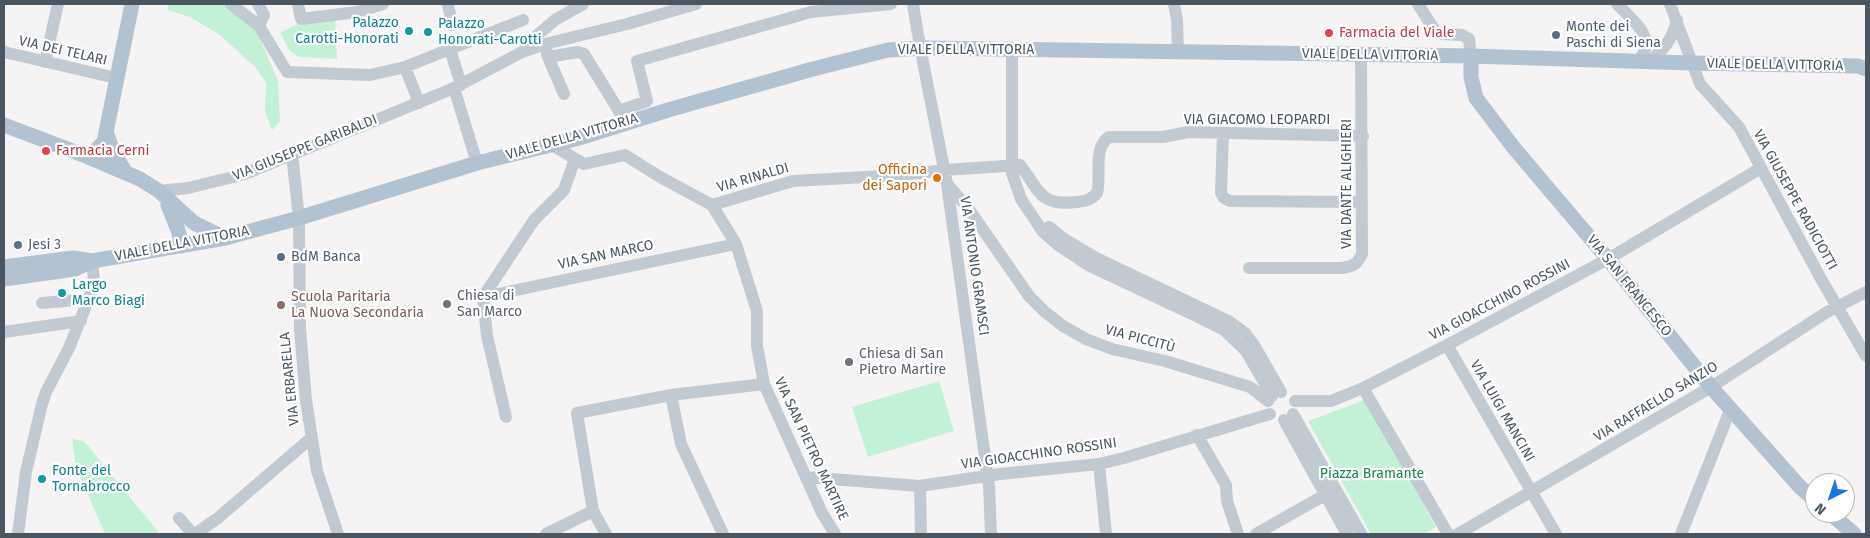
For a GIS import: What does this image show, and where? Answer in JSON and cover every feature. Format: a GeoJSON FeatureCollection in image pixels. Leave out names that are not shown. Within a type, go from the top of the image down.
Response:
{"type":"FeatureCollection","features":[{"type":"Feature","properties":{"kind":"main road"},"geometry":{"type":"LineString","coordinates":[[86,156],[95,151],[104,142],[132,4]]}},
{"type":"Feature","properties":{"kind":"main road","name":"VIALE DELLA VITTORIA"},"geometry":{"type":"LineString","coordinates":[[92,261],[224,238],[300,218],[477,163],[552,145],[813,69],[888,50],[926,48],[1471,56],[1643,62],[1858,66],[1866,69]]}},
{"type":"Feature","properties":{"kind":"main road","name":"VIA SAN FRANCESCO"},"geometry":{"type":"LineString","coordinates":[[1471,56],[1471,77],[1476,98],[1514,148],[1608,259],[1711,387],[1805,491]]}},
{"type":"Feature","properties":{"kind":"main road"},"geometry":{"type":"LineString","coordinates":[[4,125],[126,173],[159,191],[194,224],[224,238]]}},
{"type":"Feature","properties":{"kind":"main road"},"geometry":{"type":"LineString","coordinates":[[106,131],[114,152],[126,173]]}},
{"type":"Feature","properties":{"kind":"main road"},"geometry":{"type":"LineString","coordinates":[[159,191],[174,220],[182,246]]}},
{"type":"Feature","properties":{"kind":"main road"},"geometry":{"type":"LineString","coordinates":[[4,267],[73,258],[92,261]]}},
{"type":"Feature","properties":{"kind":"main road"},"geometry":{"type":"LineString","coordinates":[[4,279],[75,269],[92,261]]}},
{"type":"Feature","properties":{"kind":"main road"},"geometry":{"type":"LineString","coordinates":[[1841,523],[1854,534]]}},
{"type":"Feature","properties":{"kind":"street"},"geometry":{"type":"LineString","coordinates":[[45,62],[58,4]]}},
{"type":"Feature","properties":{"kind":"street"},"geometry":{"type":"LineString","coordinates":[[231,4],[259,26],[287,72],[370,75],[404,67],[523,20]]}},
{"type":"Feature","properties":{"kind":"street"},"geometry":{"type":"LineString","coordinates":[[258,4],[264,15],[259,26]]}},
{"type":"Feature","properties":{"kind":"street"},"geometry":{"type":"LineString","coordinates":[[298,4],[301,19],[357,12],[383,4]]}},
{"type":"Feature","properties":{"kind":"street"},"geometry":{"type":"LineString","coordinates":[[448,4],[452,25]]}},
{"type":"Feature","properties":{"kind":"street"},"geometry":{"type":"LineString","coordinates":[[522,52],[535,37],[555,20],[583,4]]}},
{"type":"Feature","properties":{"kind":"street","name":"VIA GIUSEPPE GARIBALDI"},"geometry":{"type":"LineString","coordinates":[[159,191],[179,189],[245,174],[420,102],[457,90],[522,52],[545,44],[627,24],[696,4]]}},
{"type":"Feature","properties":{"kind":"street"},"geometry":{"type":"LineString","coordinates":[[548,57],[578,52],[584,54],[619,111],[647,101],[637,61],[811,12],[892,4]]}},
{"type":"Feature","properties":{"kind":"street","name":"VIA ANTONIO GRAMSCI"},"geometry":{"type":"LineString","coordinates":[[913,4],[945,170],[988,476],[991,534]]}},
{"type":"Feature","properties":{"kind":"street"},"geometry":{"type":"LineString","coordinates":[[1174,4],[1178,20],[1178,52]]}},
{"type":"Feature","properties":{"kind":"street"},"geometry":{"type":"LineString","coordinates":[[1418,4],[1435,31],[1442,34],[1462,35],[1469,39],[1471,56]]}},
{"type":"Feature","properties":{"kind":"street"},"geometry":{"type":"LineString","coordinates":[[1617,4],[1643,33],[1647,42],[1643,62]]}},
{"type":"Feature","properties":{"kind":"street","name":"VIA GIUSEPPE RADICIOTTI"},"geometry":{"type":"LineString","coordinates":[[1670,4],[1700,84],[1739,127],[1837,307],[1866,356]]}},
{"type":"Feature","properties":{"kind":"street"},"geometry":{"type":"LineString","coordinates":[[1643,62],[1667,45],[1675,30],[1677,20]]}},
{"type":"Feature","properties":{"kind":"street"},"geometry":{"type":"LineString","coordinates":[[545,44],[548,57],[564,94]]}},
{"type":"Feature","properties":{"kind":"street"},"geometry":{"type":"LineString","coordinates":[[450,49],[457,90],[477,163]]}},
{"type":"Feature","properties":{"kind":"street"},"geometry":{"type":"LineString","coordinates":[[1012,50],[1016,187],[1043,232],[1074,257],[1224,330],[1246,351],[1273,400],[1276,419],[1289,417],[1296,410],[1295,400],[1289,394],[1273,400]]}},
{"type":"Feature","properties":{"kind":"street","name":"VIA DEI TELARI"},"geometry":{"type":"LineString","coordinates":[[4,52],[116,78]]}},
{"type":"Feature","properties":{"kind":"street","name":"VIA DANTE ALIGHIERI"},"geometry":{"type":"LineString","coordinates":[[1249,268],[1342,268],[1353,266],[1358,262],[1362,254],[1363,136],[1361,55]]}},
{"type":"Feature","properties":{"kind":"street"},"geometry":{"type":"LineString","coordinates":[[404,67],[420,102]]}},
{"type":"Feature","properties":{"kind":"street","name":"VIA GIACOMO LEOPARDI"},"geometry":{"type":"LineString","coordinates":[[1015,165],[1036,189],[1049,200],[1062,204],[1087,201],[1097,193],[1100,148],[1109,137],[1163,137],[1188,132],[1363,136]]}},
{"type":"Feature","properties":{"kind":"street"},"geometry":{"type":"LineString","coordinates":[[1223,133],[1221,193],[1224,198],[1230,201],[1362,202]]}},
{"type":"Feature","properties":{"kind":"street","name":"VIA RINALDI"},"geometry":{"type":"LineString","coordinates":[[552,145],[584,164],[625,155],[660,177],[712,205],[793,181],[902,175],[1015,165]]}},
{"type":"Feature","properties":{"kind":"street","name":"VIA ERBARELLA"},"geometry":{"type":"LineString","coordinates":[[292,154],[300,218],[300,329],[306,400],[317,471],[338,534]]}},
{"type":"Feature","properties":{"kind":"street"},"geometry":{"type":"LineString","coordinates":[[506,417],[487,336],[483,297],[534,220],[564,190],[575,159]]}},
{"type":"Feature","properties":{"kind":"street","name":"VIA GIOACCHINO ROSSINI"},"geometry":{"type":"LineString","coordinates":[[1295,400],[1331,401],[1363,388],[1446,346],[1608,259],[1761,168]]}},
{"type":"Feature","properties":{"kind":"street","name":"VIA PICCITÙ"},"geometry":{"type":"LineString","coordinates":[[947,184],[968,208],[1029,296],[1063,326],[1086,339],[1112,349],[1165,361],[1250,387],[1273,400]]}},
{"type":"Feature","properties":{"kind":"street"},"geometry":{"type":"LineString","coordinates":[[175,207],[175,197],[179,189]]}},
{"type":"Feature","properties":{"kind":"street","name":"VIA SAN PIETRO MARTIRE"},"geometry":{"type":"LineString","coordinates":[[712,205],[736,244],[757,311],[757,346],[764,384],[822,513],[835,534]]}},
{"type":"Feature","properties":{"kind":"street"},"geometry":{"type":"LineString","coordinates":[[951,212],[959,205],[968,208]]}},
{"type":"Feature","properties":{"kind":"street","name":"VIA SAN MARCO"},"geometry":{"type":"LineString","coordinates":[[483,297],[736,244]]}},
{"type":"Feature","properties":{"kind":"street"},"geometry":{"type":"LineString","coordinates":[[18,534],[26,472],[42,404],[81,321],[94,285],[92,261]]}},
{"type":"Feature","properties":{"kind":"street","name":"VIA RAFFAELLO SANZIO"},"geometry":{"type":"LineString","coordinates":[[1458,534],[1711,387],[1827,312],[1866,292]]}},
{"type":"Feature","properties":{"kind":"street"},"geometry":{"type":"LineString","coordinates":[[42,303],[76,300]]}},
{"type":"Feature","properties":{"kind":"street"},"geometry":{"type":"LineString","coordinates":[[4,332],[81,321]]}},
{"type":"Feature","properties":{"kind":"street","name":"VIA LUIGI MANCINI"},"geometry":{"type":"LineString","coordinates":[[1446,346],[1556,534]]}},
{"type":"Feature","properties":{"kind":"street"},"geometry":{"type":"LineString","coordinates":[[606,534],[593,511],[577,413],[671,395],[764,384]]}},
{"type":"Feature","properties":{"kind":"street"},"geometry":{"type":"LineString","coordinates":[[1363,388],[1448,534]]}},
{"type":"Feature","properties":{"kind":"street"},"geometry":{"type":"LineString","coordinates":[[671,395],[681,444],[723,534]]}},
{"type":"Feature","properties":{"kind":"street","name":"VIA GIOACCHINO ROSSINI"},"geometry":{"type":"LineString","coordinates":[[806,477],[920,486],[988,476],[1099,464],[1198,435],[1273,400]]}},
{"type":"Feature","properties":{"kind":"street"},"geometry":{"type":"LineString","coordinates":[[1682,534],[1731,408]]}},
{"type":"Feature","properties":{"kind":"street"},"geometry":{"type":"LineString","coordinates":[[1289,417],[1330,492],[1347,534]]}},
{"type":"Feature","properties":{"kind":"street"},"geometry":{"type":"LineString","coordinates":[[1198,435],[1226,485],[1227,501],[1238,534]]}},
{"type":"Feature","properties":{"kind":"street"},"geometry":{"type":"LineString","coordinates":[[179,518],[194,534],[218,518],[311,438]]}},
{"type":"Feature","properties":{"kind":"street"},"geometry":{"type":"LineString","coordinates":[[1099,464],[1106,534]]}},
{"type":"Feature","properties":{"kind":"street"},"geometry":{"type":"LineString","coordinates":[[920,486],[921,534]]}},
{"type":"Feature","properties":{"kind":"street"},"geometry":{"type":"LineString","coordinates":[[1256,534],[1330,492]]}},
{"type":"Feature","properties":{"kind":"street"},"geometry":{"type":"LineString","coordinates":[[1330,492],[1361,534]]}},
{"type":"Feature","properties":{"kind":"street"},"geometry":{"type":"LineString","coordinates":[[546,534],[593,511]]}},
{"type":"Feature","properties":{"kind":"green space"},"geometry":{"type":"Polygon","coordinates":[[[168,4],[224,4],[256,29],[278,81],[280,121],[272,130],[265,112],[266,83],[256,68],[220,35],[190,17],[168,10],[168,4]]]}},
{"type":"Feature","properties":{"kind":"green space"},"geometry":{"type":"Polygon","coordinates":[[[335,18],[337,59],[299,57],[290,51],[280,33],[299,23],[335,18]]]}},
{"type":"Feature","properties":{"kind":"green space"},"geometry":{"type":"Polygon","coordinates":[[[939,381],[954,431],[868,457],[852,407],[939,381]]]}},
{"type":"Feature","properties":{"kind":"green space","name":"Piazza Bramante"},"geometry":{"type":"Polygon","coordinates":[[[1365,400],[1436,527],[1424,534],[1371,534],[1308,421],[1365,400]]]}},
{"type":"Feature","properties":{"kind":"green space"},"geometry":{"type":"Polygon","coordinates":[[[72,439],[84,441],[160,534],[105,534],[76,467],[72,439]]]}},
{"type":"Feature","properties":{"kind":"place","name":"Palazzo Carotti-Honorati"},"geometry":{"type":"Point","coordinates":[409,31]}},
{"type":"Feature","properties":{"kind":"place","name":"Palazzo Honorati-Carotti"},"geometry":{"type":"Point","coordinates":[428,32]}},
{"type":"Feature","properties":{"kind":"place","name":"Farmacia del Viale"},"geometry":{"type":"Point","coordinates":[1329,33]}},
{"type":"Feature","properties":{"kind":"place","name":"Monte dei Paschi di Siena"},"geometry":{"type":"Point","coordinates":[1556,35]}},
{"type":"Feature","properties":{"kind":"place","name":"Farmacia Cerni"},"geometry":{"type":"Point","coordinates":[46,151]}},
{"type":"Feature","properties":{"kind":"place","name":"Officina dei Sapori"},"geometry":{"type":"Point","coordinates":[937,178]}},
{"type":"Feature","properties":{"kind":"place","name":"Jesi 3"},"geometry":{"type":"Point","coordinates":[18,245]}},
{"type":"Feature","properties":{"kind":"place","name":"BdM Banca"},"geometry":{"type":"Point","coordinates":[281,257]}},
{"type":"Feature","properties":{"kind":"place","name":"Largo Marco Biagi"},"geometry":{"type":"Point","coordinates":[62,293]}},
{"type":"Feature","properties":{"kind":"place","name":"Chiesa di San Marco"},"geometry":{"type":"Point","coordinates":[447,304]}},
{"type":"Feature","properties":{"kind":"place","name":"Scuola Paritaria La Nuova Secondaria"},"geometry":{"type":"Point","coordinates":[281,305]}},
{"type":"Feature","properties":{"kind":"place","name":"Chiesa di San Pietro Martire"},"geometry":{"type":"Point","coordinates":[849,362]}},
{"type":"Feature","properties":{"kind":"place","name":"Fonte del Tornabrocco"},"geometry":{"type":"Point","coordinates":[42,479]}}]}
